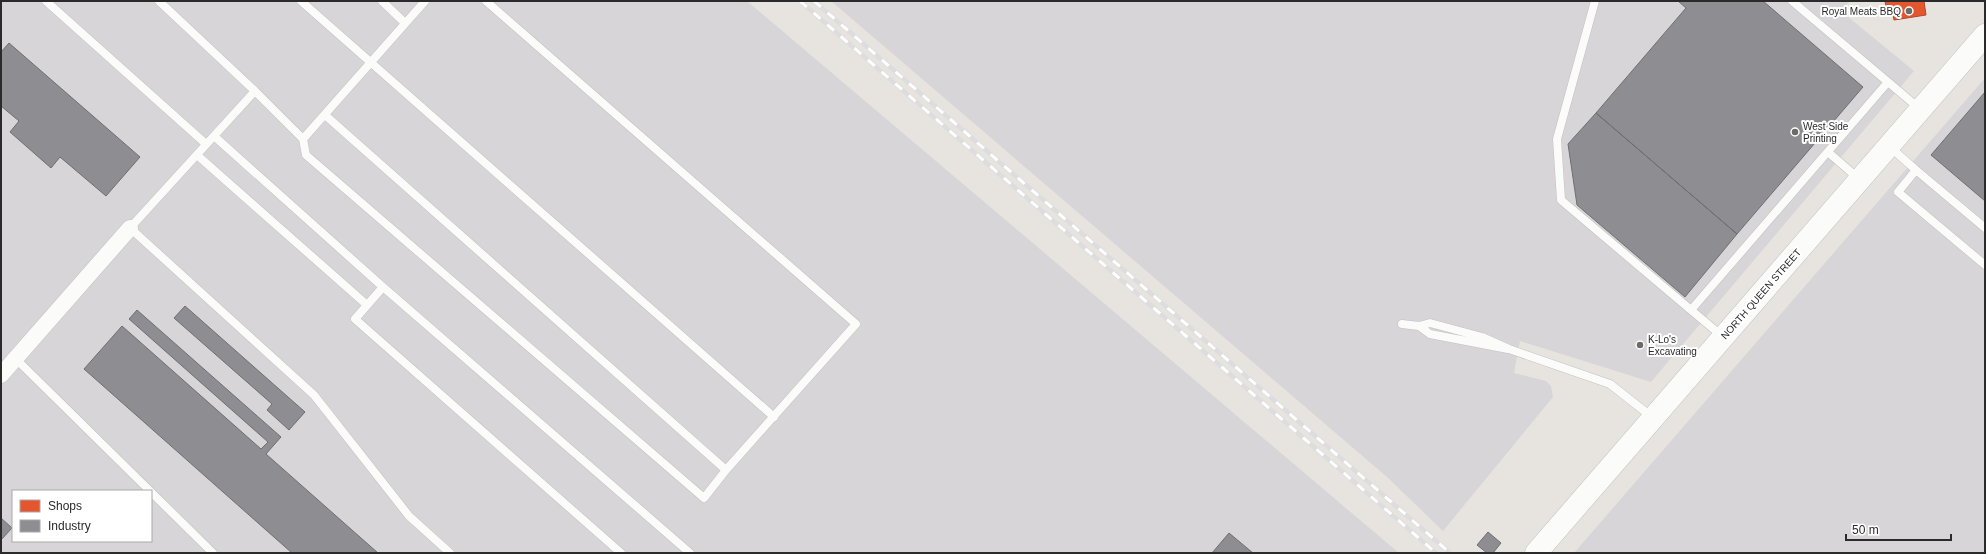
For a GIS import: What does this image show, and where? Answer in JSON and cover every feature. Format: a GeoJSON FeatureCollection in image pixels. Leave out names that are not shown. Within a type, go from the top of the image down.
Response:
{"type":"FeatureCollection","features":[{"type":"Feature","properties":{"kind":"main road","name":"NORTH QUEEN STREET"},"geometry":{"type":"LineString","coordinates":[[1536,553],[1652,417],[1889,147],[1985,35]]}},
{"type":"Feature","properties":{"kind":"street"},"geometry":{"type":"LineString","coordinates":[[1,375],[130,228]]}},
{"type":"Feature","properties":{"kind":"lane"},"geometry":{"type":"LineString","coordinates":[[46,1],[206,144]]}},
{"type":"Feature","properties":{"kind":"lane"},"geometry":{"type":"LineString","coordinates":[[159,1],[255,91],[303,139],[306,154],[704,498],[726,470],[856,324],[486,1]]}},
{"type":"Feature","properties":{"kind":"lane"},"geometry":{"type":"LineString","coordinates":[[301,1],[774,417]]}},
{"type":"Feature","properties":{"kind":"lane"},"geometry":{"type":"LineString","coordinates":[[382,1],[405,23]]}},
{"type":"Feature","properties":{"kind":"lane"},"geometry":{"type":"LineString","coordinates":[[303,139],[425,1]]}},
{"type":"Feature","properties":{"kind":"lane"},"geometry":{"type":"LineString","coordinates":[[1595,1],[1557,139],[1561,200],[1723,337]]}},
{"type":"Feature","properties":{"kind":"lane"},"geometry":{"type":"LineString","coordinates":[[1792,1],[1921,110]]}},
{"type":"Feature","properties":{"kind":"lane"},"geometry":{"type":"LineString","coordinates":[[1691,310],[1888,82]]}},
{"type":"Feature","properties":{"kind":"lane"},"geometry":{"type":"LineString","coordinates":[[255,91],[130,228],[314,395],[409,516],[450,553]]}},
{"type":"Feature","properties":{"kind":"lane"},"geometry":{"type":"LineString","coordinates":[[325,115],[726,470]]}},
{"type":"Feature","properties":{"kind":"lane"},"geometry":{"type":"LineString","coordinates":[[214,136],[383,287],[690,553]]}},
{"type":"Feature","properties":{"kind":"lane"},"geometry":{"type":"LineString","coordinates":[[1889,147],[1985,228]]}},
{"type":"Feature","properties":{"kind":"lane"},"geometry":{"type":"LineString","coordinates":[[1828,152],[1860,180]]}},
{"type":"Feature","properties":{"kind":"lane"},"geometry":{"type":"LineString","coordinates":[[197,155],[367,305]]}},
{"type":"Feature","properties":{"kind":"lane"},"geometry":{"type":"LineString","coordinates":[[1916,170],[1898,192],[1985,265]]}},
{"type":"Feature","properties":{"kind":"lane"},"geometry":{"type":"LineString","coordinates":[[383,287],[355,319],[621,553]]}},
{"type":"Feature","properties":{"kind":"lane"},"geometry":{"type":"LineString","coordinates":[[1402,324],[1419,326],[1430,334],[1502,350],[1510,349],[1610,384],[1652,417]]}},
{"type":"Feature","properties":{"kind":"lane"},"geometry":{"type":"LineString","coordinates":[[16,359],[148,490]]}},
{"type":"Feature","properties":{"kind":"lane"},"geometry":{"type":"LineString","coordinates":[[152,494],[213,553]]}},
{"type":"Feature","properties":{"kind":"shaded area"},"geometry":{"type":"Polygon","coordinates":[[[1,1],[747,1],[1399,553],[1,553],[1,1]]]}},
{"type":"Feature","properties":{"kind":"shaded area"},"geometry":{"type":"Polygon","coordinates":[[[831,1],[1850,1],[1841,11],[1914,71],[1651,382],[1520,341],[1514,373],[1546,381],[1551,386],[1553,397],[1443,531],[1387,477],[831,1]]]}},
{"type":"Feature","properties":{"kind":"shaded area"},"geometry":{"type":"Polygon","coordinates":[[[1985,78],[1985,553],[1574,553],[1985,78]]]}},
{"type":"Feature","properties":{"kind":"building: Shops","name":"Royal Meats BBQ"},"geometry":{"type":"Polygon","coordinates":[[[1885,1],[1924,1],[1926,15],[1894,20],[1891,6],[1886,7],[1885,1]]]}},
{"type":"Feature","properties":{"kind":"building: Industry"},"geometry":{"type":"Polygon","coordinates":[[[1678,1],[1763,1],[1863,87],[1737,234],[1596,113],[1686,8],[1678,1]]]}},
{"type":"Feature","properties":{"kind":"building: Industry"},"geometry":{"type":"Polygon","coordinates":[[[9,43],[140,157],[106,196],[60,157],[51,168],[10,132],[19,121],[1,106],[1,52],[9,43]]]}},
{"type":"Feature","properties":{"kind":"building: Industry"},"geometry":{"type":"Polygon","coordinates":[[[1985,92],[1985,201],[1931,155],[1985,92]]]}},
{"type":"Feature","properties":{"kind":"building: Industry"},"geometry":{"type":"Polygon","coordinates":[[[1596,113],[1737,234],[1685,297],[1577,205],[1568,144],[1596,113]]]}},
{"type":"Feature","properties":{"kind":"building: Industry"},"geometry":{"type":"Polygon","coordinates":[[[185,306],[305,412],[289,430],[267,410],[272,404],[174,318],[185,306]]]}},
{"type":"Feature","properties":{"kind":"building: Industry"},"geometry":{"type":"Polygon","coordinates":[[[137,310],[281,437],[266,454],[378,553],[292,553],[84,369],[122,326],[261,449],[268,442],[129,319],[137,310]]]}},
{"type":"Feature","properties":{"kind":"building: Industry"},"geometry":{"type":"Polygon","coordinates":[[[1,518],[12,528],[1,540],[1,518]]]}},
{"type":"Feature","properties":{"kind":"building: Industry"},"geometry":{"type":"Polygon","coordinates":[[[1488,532],[1501,543],[1493,553],[1487,553],[1477,545],[1488,532]]]}},
{"type":"Feature","properties":{"kind":"building: Industry"},"geometry":{"type":"Polygon","coordinates":[[[1229,533],[1253,553],[1212,553],[1229,533]]]}},
{"type":"Feature","properties":{"kind":"railway"},"geometry":{"type":"LineString","coordinates":[[800,1],[1436,553]]}},
{"type":"Feature","properties":{"kind":"railway"},"geometry":{"type":"LineString","coordinates":[[814,1],[1450,553]]}},
{"type":"Feature","properties":{"kind":"place","name":"Royal Meats BBQ"},"geometry":{"type":"Point","coordinates":[1909,11]}},
{"type":"Feature","properties":{"kind":"place","name":"West Side Printing"},"geometry":{"type":"Point","coordinates":[1795,132]}},
{"type":"Feature","properties":{"kind":"place","name":"K-Lo's Excavating"},"geometry":{"type":"Point","coordinates":[1640,345]}}]}
